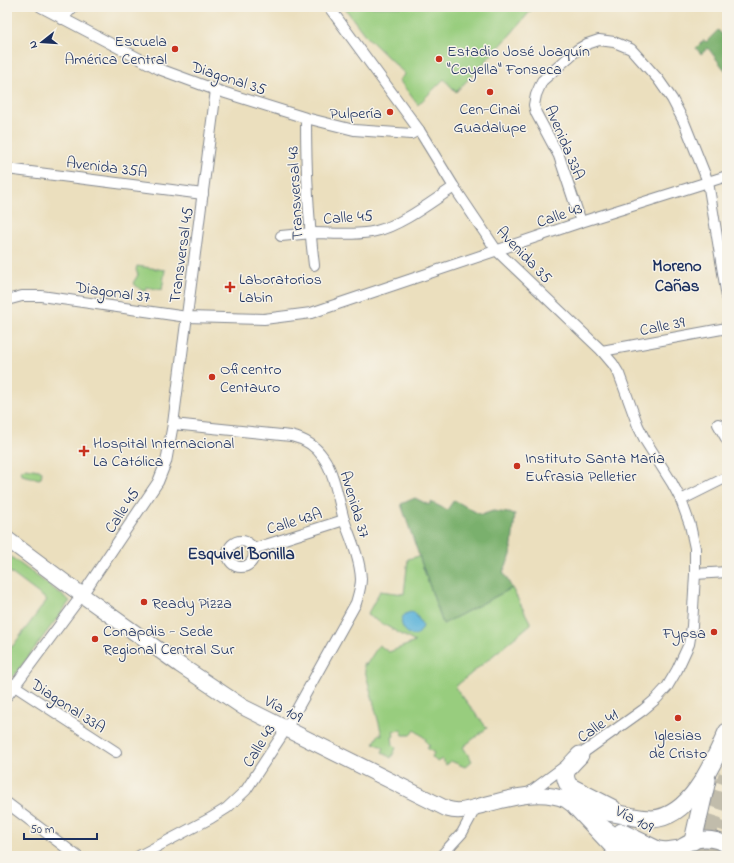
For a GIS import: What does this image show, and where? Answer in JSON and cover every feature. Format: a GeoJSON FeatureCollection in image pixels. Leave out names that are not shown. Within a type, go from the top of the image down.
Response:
{"type":"FeatureCollection","features":[{"type":"Feature","properties":{"kind":"highway"},"geometry":{"type":"LineString","coordinates":[[682,848],[709,770],[727,732]]}},
{"type":"Feature","properties":{"kind":"highway"},"geometry":{"type":"LineString","coordinates":[[580,755],[566,771],[564,776],[569,786],[626,815]]}},
{"type":"Feature","properties":{"kind":"highway"},"geometry":{"type":"LineString","coordinates":[[576,807],[626,815],[641,819],[663,817],[681,806],[691,796],[709,770]]}},
{"type":"Feature","properties":{"kind":"highway"},"geometry":{"type":"LineString","coordinates":[[576,807],[622,856]]}},
{"type":"Feature","properties":{"kind":"main road","name":"Vía 109"},"geometry":{"type":"LineString","coordinates":[[7,539],[82,595],[218,690],[243,707],[286,729],[447,809],[456,812],[526,796],[556,796],[566,800],[643,856]]}},
{"type":"Feature","properties":{"kind":"main road","name":"Vía 109"},"geometry":{"type":"LineString","coordinates":[[576,807],[658,849],[666,850],[682,848],[709,839],[727,845]]}},
{"type":"Feature","properties":{"kind":"street","name":"Diagonal 35"},"geometry":{"type":"LineString","coordinates":[[41,7],[159,69],[216,90],[306,118],[354,130],[411,134],[420,130]]}},
{"type":"Feature","properties":{"kind":"street"},"geometry":{"type":"LineString","coordinates":[[62,18],[73,7]]}},
{"type":"Feature","properties":{"kind":"street","name":"Avenida 35"},"geometry":{"type":"LineString","coordinates":[[329,7],[420,130],[454,187],[496,251],[602,351],[613,364],[619,374],[638,426],[672,483],[687,513],[693,537],[695,574]]}},
{"type":"Feature","properties":{"kind":"street","name":"Avenida 33A"},"geometry":{"type":"LineString","coordinates":[[581,222],[559,156],[536,113],[534,105],[536,95],[542,81],[577,50],[587,44],[599,40],[614,42],[631,49],[658,79],[672,99],[684,122],[708,182]]}},
{"type":"Feature","properties":{"kind":"street","name":"Transversal 45"},"geometry":{"type":"LineString","coordinates":[[173,424],[216,90]]}},
{"type":"Feature","properties":{"kind":"street","name":"Transversal 43"},"geometry":{"type":"LineString","coordinates":[[306,118],[306,159],[310,233],[314,265]]}},
{"type":"Feature","properties":{"kind":"street","name":"Avenida 35A"},"geometry":{"type":"LineString","coordinates":[[7,169],[203,194]]}},
{"type":"Feature","properties":{"kind":"street","name":"Calle 43"},"geometry":{"type":"LineString","coordinates":[[311,312],[581,222],[727,176]]}},
{"type":"Feature","properties":{"kind":"street"},"geometry":{"type":"LineString","coordinates":[[708,182],[723,244],[727,297]]}},
{"type":"Feature","properties":{"kind":"street","name":"Calle 45"},"geometry":{"type":"LineString","coordinates":[[281,236],[310,233],[365,233],[382,229],[402,220],[454,187]]}},
{"type":"Feature","properties":{"kind":"street","name":"Diagonal 37"},"geometry":{"type":"LineString","coordinates":[[7,300],[22,296],[41,296],[186,317],[264,319],[311,312]]}},
{"type":"Feature","properties":{"kind":"street","name":"Calle 39"},"geometry":{"type":"LineString","coordinates":[[602,351],[727,328]]}},
{"type":"Feature","properties":{"kind":"street","name":"Calle 45"},"geometry":{"type":"LineString","coordinates":[[7,696],[11,684],[82,595],[158,482],[166,462],[173,424]]}},
{"type":"Feature","properties":{"kind":"street","name":"Avenida 37"},"geometry":{"type":"LineString","coordinates":[[173,424],[300,438],[319,451],[328,464],[344,520],[359,563],[361,580]]}},
{"type":"Feature","properties":{"kind":"street"},"geometry":{"type":"LineString","coordinates":[[718,424],[727,440]]}},
{"type":"Feature","properties":{"kind":"street"},"geometry":{"type":"LineString","coordinates":[[681,500],[727,477]]}},
{"type":"Feature","properties":{"kind":"street","name":"Calle 43A"},"geometry":{"type":"LineString","coordinates":[[253,549],[344,520]]}},
{"type":"Feature","properties":{"kind":"street"},"geometry":{"type":"LineString","coordinates":[[695,574],[727,572]]}},
{"type":"Feature","properties":{"kind":"street","name":"Calle 41"},"geometry":{"type":"LineString","coordinates":[[526,796],[652,703],[667,687],[689,644],[692,626],[695,574]]}},
{"type":"Feature","properties":{"kind":"street","name":"Calle 43"},"geometry":{"type":"LineString","coordinates":[[139,856],[211,818],[238,799],[246,790],[286,729],[356,603],[361,580]]}},
{"type":"Feature","properties":{"kind":"street","name":"Diagonal 33A"},"geometry":{"type":"LineString","coordinates":[[11,684],[116,752]]}},
{"type":"Feature","properties":{"kind":"street"},"geometry":{"type":"LineString","coordinates":[[7,803],[78,856]]}},
{"type":"Feature","properties":{"kind":"street"},"geometry":{"type":"LineString","coordinates":[[441,856],[462,833],[476,807]]}},
{"type":"Feature","properties":{"kind":"green space","name":"Estadio José Joaquín \"Coyella\" Fonseca"},"geometry":{"type":"Polygon","coordinates":[[[344,7],[534,7],[503,43],[456,92],[444,79],[418,105],[399,80],[405,74],[364,34],[344,7]]]}},
{"type":"Feature","properties":{"kind":"green space"},"geometry":{"type":"Polygon","coordinates":[[[718,30],[727,40],[727,73],[708,48],[701,54],[696,48],[704,40],[706,42],[718,30]]]}},
{"type":"Feature","properties":{"kind":"green space"},"geometry":{"type":"Polygon","coordinates":[[[137,266],[165,270],[162,290],[146,287],[146,291],[141,290],[133,283],[138,275],[136,270],[137,266]]]}},
{"type":"Feature","properties":{"kind":"green space"},"geometry":{"type":"Polygon","coordinates":[[[26,468],[39,470],[42,472],[41,478],[39,479],[22,475],[21,471],[26,468]]]}},
{"type":"Feature","properties":{"kind":"green space"},"geometry":{"type":"Polygon","coordinates":[[[415,498],[429,505],[431,502],[447,510],[454,500],[481,515],[493,511],[515,514],[511,555],[503,572],[512,588],[443,624],[401,504],[415,498]]]}},
{"type":"Feature","properties":{"kind":"green space"},"geometry":{"type":"Polygon","coordinates":[[[7,554],[70,601],[13,677],[7,672],[7,644],[12,647],[47,600],[7,570],[7,554]]]}},
{"type":"Feature","properties":{"kind":"green space"},"geometry":{"type":"Polygon","coordinates":[[[419,556],[443,624],[512,588],[531,624],[455,687],[487,728],[463,747],[472,761],[465,767],[451,761],[446,765],[442,759],[437,762],[432,757],[434,753],[427,748],[430,746],[425,741],[426,739],[415,730],[410,735],[403,735],[401,730],[393,731],[393,745],[396,748],[391,758],[382,752],[384,748],[374,743],[379,734],[382,735],[363,663],[366,665],[379,645],[389,652],[415,642],[367,615],[380,591],[404,594],[408,559],[419,556]]]}},
{"type":"Feature","properties":{"kind":"green space"},"geometry":{"type":"Polygon","coordinates":[[[700,844],[727,851],[727,856],[680,856],[688,849],[700,844]]]}},
{"type":"Feature","properties":{"kind":"water"},"geometry":{"type":"Polygon","coordinates":[[[411,612],[415,613],[423,626],[419,633],[414,635],[409,634],[402,625],[404,615],[411,612]]]}},
{"type":"Feature","properties":{"kind":"tunnel"},"geometry":{"type":"LineString","coordinates":[[702,856],[705,842],[727,775]]}},
{"type":"Feature","properties":{"kind":"tunnel"},"geometry":{"type":"LineString","coordinates":[[719,856],[727,823]]}},
{"type":"Feature","properties":{"kind":"place","name":"Escuela América Central"},"geometry":{"type":"Point","coordinates":[175,49]}},
{"type":"Feature","properties":{"kind":"place","name":"Estadio José Joaquín \"Coyella\" Fonseca"},"geometry":{"type":"Point","coordinates":[439,59]}},
{"type":"Feature","properties":{"kind":"place","name":"Cen-Cinai Guadalupe"},"geometry":{"type":"Point","coordinates":[490,92]}},
{"type":"Feature","properties":{"kind":"place","name":"Pulpería"},"geometry":{"type":"Point","coordinates":[390,112]}},
{"type":"Feature","properties":{"kind":"place","name":"Laboratorios Labin"},"geometry":{"type":"Point","coordinates":[230,287]}},
{"type":"Feature","properties":{"kind":"place","name":"Oficentro Centauro"},"geometry":{"type":"Point","coordinates":[212,377]}},
{"type":"Feature","properties":{"kind":"place","name":"Hospital Internacional La Católica"},"geometry":{"type":"Point","coordinates":[84,451]}},
{"type":"Feature","properties":{"kind":"place","name":"Instituto Santa María Eufrasia Pelletier"},"geometry":{"type":"Point","coordinates":[517,466]}},
{"type":"Feature","properties":{"kind":"place","name":"Ready Pizza"},"geometry":{"type":"Point","coordinates":[144,602]}},
{"type":"Feature","properties":{"kind":"place","name":"Fypsa"},"geometry":{"type":"Point","coordinates":[714,632]}},
{"type":"Feature","properties":{"kind":"place","name":"Conapdis - Sede Regional Central Sur"},"geometry":{"type":"Point","coordinates":[95,639]}},
{"type":"Feature","properties":{"kind":"place","name":"Iglesias de Cristo"},"geometry":{"type":"Point","coordinates":[678,718]}},
{"type":"Feature","properties":{"kind":"district","name":"Moreno Cañas"},"geometry":{"type":"Point","coordinates":[677,275]}},
{"type":"Feature","properties":{"kind":"district","name":"Esquivel Bonilla"},"geometry":{"type":"Point","coordinates":[241,553]}}]}
